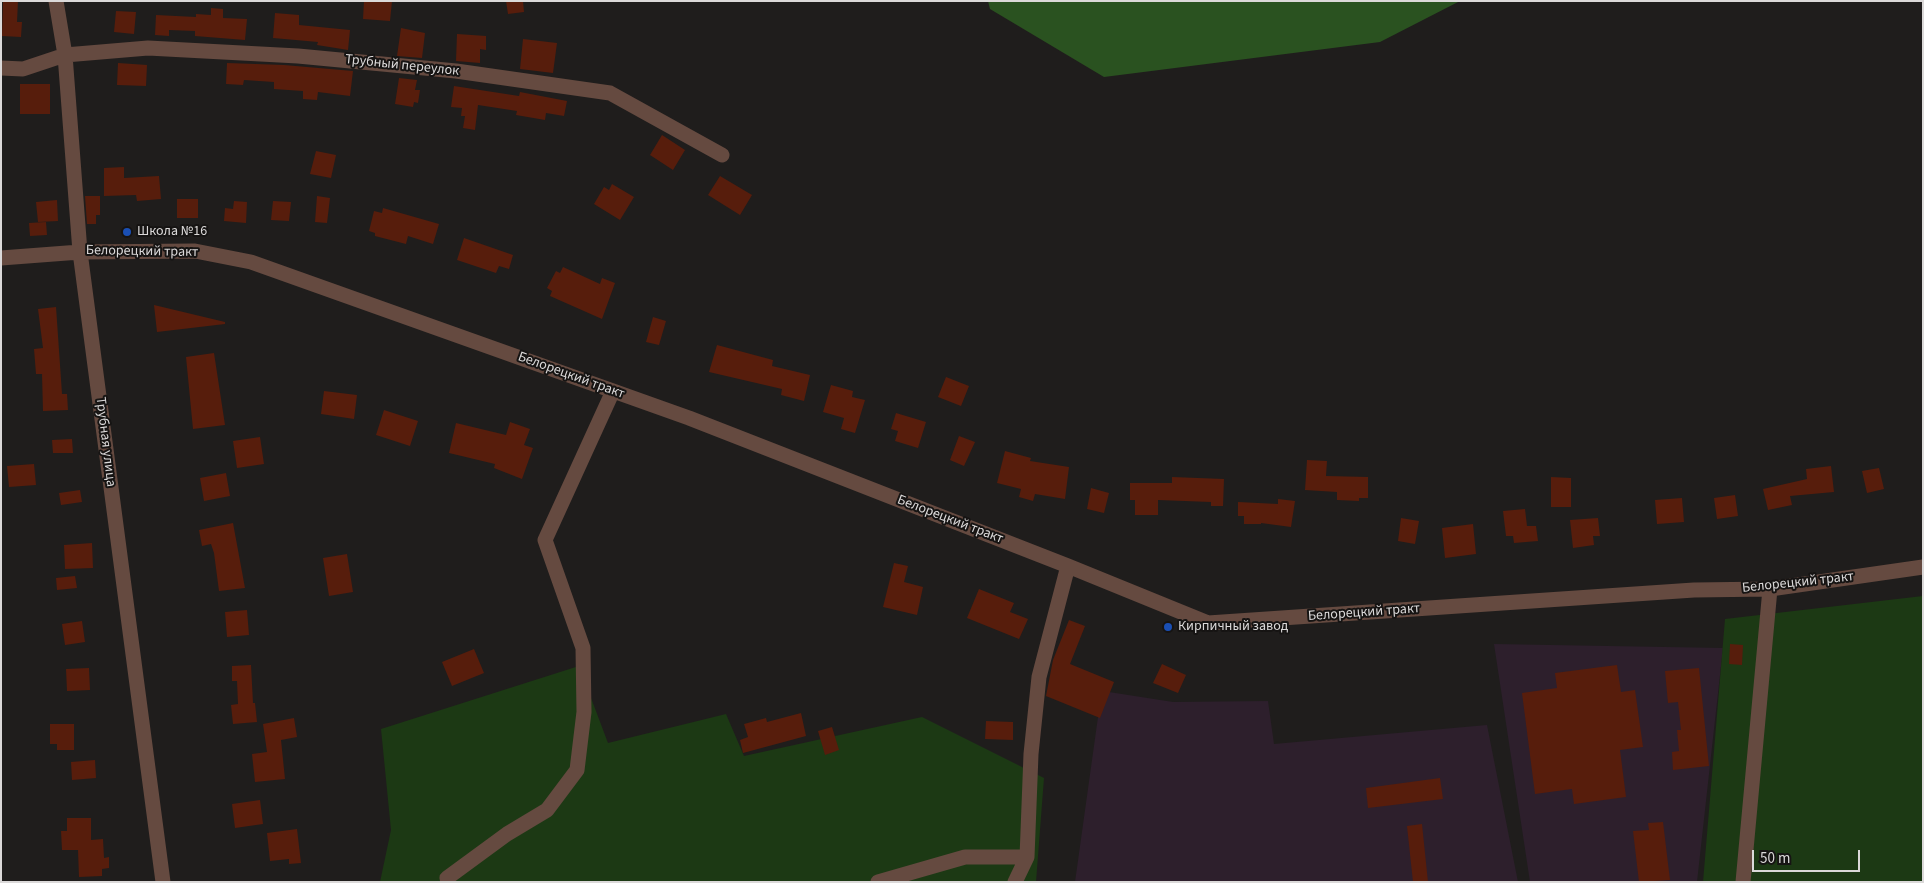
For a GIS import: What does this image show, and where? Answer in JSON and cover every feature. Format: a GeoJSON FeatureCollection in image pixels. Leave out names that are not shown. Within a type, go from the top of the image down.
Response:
{"type":"FeatureCollection","features":[{"type":"Feature","properties":{"kind":"street","name":"Трубная улица"},"geometry":{"type":"LineString","coordinates":[[56,1],[65,55],[80,252],[163,882]]}},
{"type":"Feature","properties":{"kind":"street","name":"Трубный переулок"},"geometry":{"type":"LineString","coordinates":[[1,68],[23,69],[65,55],[148,48],[298,56],[456,72],[610,93],[722,155]]}},
{"type":"Feature","properties":{"kind":"street","name":"Белорецкий тракт"},"geometry":{"type":"LineString","coordinates":[[1,258],[80,252],[195,251],[251,262],[689,418],[1068,566],[1208,623],[1694,590],[1770,589],[1923,567]]}},
{"type":"Feature","properties":{"kind":"street"},"geometry":{"type":"LineString","coordinates":[[448,882],[447,878],[507,834],[548,810],[577,770],[584,712],[583,648],[545,540],[613,391]]}},
{"type":"Feature","properties":{"kind":"street"},"geometry":{"type":"LineString","coordinates":[[1015,882],[1027,856],[1031,754],[1039,677],[1068,566]]}},
{"type":"Feature","properties":{"kind":"street"},"geometry":{"type":"LineString","coordinates":[[1743,882],[1770,589]]}},
{"type":"Feature","properties":{"kind":"street"},"geometry":{"type":"LineString","coordinates":[[878,882],[964,857],[1027,856]]}},
{"type":"Feature","properties":{"kind":"shaded area"},"geometry":{"type":"Polygon","coordinates":[[[1494,644],[1723,648],[1697,882],[1530,882],[1494,644]]]}},
{"type":"Feature","properties":{"kind":"shaded area"},"geometry":{"type":"Polygon","coordinates":[[[1109,692],[1173,702],[1268,701],[1274,744],[1487,725],[1518,882],[1075,882],[1098,717],[1109,692]]]}},
{"type":"Feature","properties":{"kind":"green space"},"geometry":{"type":"Polygon","coordinates":[[[988,1],[1460,1],[1380,42],[1104,77],[990,9],[988,1]]]}},
{"type":"Feature","properties":{"kind":"green space"},"geometry":{"type":"Polygon","coordinates":[[[1923,596],[1923,882],[1703,882],[1725,619],[1923,596]]]}},
{"type":"Feature","properties":{"kind":"green space"},"geometry":{"type":"Polygon","coordinates":[[[579,666],[608,743],[726,714],[744,756],[922,717],[1044,778],[1036,882],[380,882],[391,830],[381,729],[579,666]]]}},
{"type":"Feature","properties":{"kind":"building"},"geometry":{"type":"Polygon","coordinates":[[[3,1],[18,1],[17,22],[22,22],[21,37],[2,36],[3,1]]]}},
{"type":"Feature","properties":{"kind":"building"},"geometry":{"type":"Polygon","coordinates":[[[364,1],[392,1],[390,21],[363,19],[364,1]]]}},
{"type":"Feature","properties":{"kind":"building"},"geometry":{"type":"Polygon","coordinates":[[[506,1],[523,1],[524,12],[508,14],[506,1]]]}},
{"type":"Feature","properties":{"kind":"building"},"geometry":{"type":"Polygon","coordinates":[[[211,8],[223,9],[223,18],[247,19],[245,40],[195,36],[195,31],[169,30],[169,36],[155,35],[156,15],[196,17],[196,14],[211,15],[211,8]]]}},
{"type":"Feature","properties":{"kind":"building"},"geometry":{"type":"Polygon","coordinates":[[[116,11],[136,12],[134,34],[114,32],[116,11]]]}},
{"type":"Feature","properties":{"kind":"building"},"geometry":{"type":"Polygon","coordinates":[[[275,13],[299,15],[299,25],[350,30],[348,50],[317,45],[318,42],[273,38],[275,13]]]}},
{"type":"Feature","properties":{"kind":"building"},"geometry":{"type":"Polygon","coordinates":[[[401,28],[425,33],[422,58],[397,56],[401,28]]]}},
{"type":"Feature","properties":{"kind":"building"},"geometry":{"type":"Polygon","coordinates":[[[457,34],[486,36],[486,50],[480,49],[480,63],[456,61],[457,34]]]}},
{"type":"Feature","properties":{"kind":"building"},"geometry":{"type":"Polygon","coordinates":[[[523,39],[557,43],[553,73],[520,69],[523,39]]]}},
{"type":"Feature","properties":{"kind":"building"},"geometry":{"type":"Polygon","coordinates":[[[118,63],[147,65],[146,86],[117,85],[118,63]]]}},
{"type":"Feature","properties":{"kind":"building"},"geometry":{"type":"Polygon","coordinates":[[[227,63],[284,65],[353,71],[350,96],[318,92],[317,100],[303,99],[303,91],[274,89],[274,82],[244,80],[243,85],[226,84],[227,63]]]}},
{"type":"Feature","properties":{"kind":"building"},"geometry":{"type":"Polygon","coordinates":[[[399,78],[417,80],[415,90],[420,90],[418,103],[414,102],[413,107],[395,104],[399,78]]]}},
{"type":"Feature","properties":{"kind":"building"},"geometry":{"type":"Polygon","coordinates":[[[20,84],[50,84],[50,114],[20,114],[20,84]]]}},
{"type":"Feature","properties":{"kind":"building"},"geometry":{"type":"Polygon","coordinates":[[[454,86],[519,96],[520,92],[567,101],[564,116],[546,113],[545,120],[516,115],[517,111],[478,105],[475,130],[463,128],[465,116],[461,116],[462,108],[451,107],[454,86]]]}},
{"type":"Feature","properties":{"kind":"building"},"geometry":{"type":"Polygon","coordinates":[[[662,135],[685,150],[673,170],[650,155],[662,135]]]}},
{"type":"Feature","properties":{"kind":"building"},"geometry":{"type":"Polygon","coordinates":[[[316,151],[336,155],[331,178],[310,174],[316,151]]]}},
{"type":"Feature","properties":{"kind":"building"},"geometry":{"type":"Polygon","coordinates":[[[124,167],[124,178],[159,176],[161,199],[137,201],[136,195],[104,196],[104,168],[124,167]]]}},
{"type":"Feature","properties":{"kind":"building"},"geometry":{"type":"Polygon","coordinates":[[[720,176],[752,195],[740,215],[708,195],[720,176]]]}},
{"type":"Feature","properties":{"kind":"building"},"geometry":{"type":"Polygon","coordinates":[[[612,184],[634,197],[620,220],[594,204],[604,187],[609,190],[612,184]]]}},
{"type":"Feature","properties":{"kind":"building"},"geometry":{"type":"Polygon","coordinates":[[[85,196],[100,196],[100,215],[96,215],[96,224],[87,224],[85,196]]]}},
{"type":"Feature","properties":{"kind":"building"},"geometry":{"type":"Polygon","coordinates":[[[317,196],[330,198],[327,223],[315,222],[317,196]]]}},
{"type":"Feature","properties":{"kind":"building"},"geometry":{"type":"Polygon","coordinates":[[[177,199],[198,199],[198,218],[177,218],[177,199]]]}},
{"type":"Feature","properties":{"kind":"building"},"geometry":{"type":"Polygon","coordinates":[[[57,200],[58,221],[38,222],[36,202],[57,200]]]}},
{"type":"Feature","properties":{"kind":"building"},"geometry":{"type":"Polygon","coordinates":[[[234,201],[247,202],[246,223],[224,221],[225,208],[233,209],[234,201]]]}},
{"type":"Feature","properties":{"kind":"building"},"geometry":{"type":"Polygon","coordinates":[[[273,201],[291,202],[289,221],[271,220],[273,201]]]}},
{"type":"Feature","properties":{"kind":"building"},"geometry":{"type":"Polygon","coordinates":[[[383,208],[439,224],[433,244],[408,236],[406,244],[375,236],[375,233],[369,231],[374,211],[382,213],[383,208]]]}},
{"type":"Feature","properties":{"kind":"building"},"geometry":{"type":"Polygon","coordinates":[[[46,222],[47,235],[30,236],[29,223],[46,222]]]}},
{"type":"Feature","properties":{"kind":"building"},"geometry":{"type":"Polygon","coordinates":[[[464,238],[513,255],[509,269],[499,266],[496,273],[457,260],[464,238]]]}},
{"type":"Feature","properties":{"kind":"building"},"geometry":{"type":"Polygon","coordinates":[[[563,267],[600,284],[602,278],[615,283],[602,319],[550,296],[552,291],[547,288],[556,271],[560,273],[563,267]]]}},
{"type":"Feature","properties":{"kind":"building"},"geometry":{"type":"Polygon","coordinates":[[[154,305],[225,322],[225,324],[157,332],[154,305]]]}},
{"type":"Feature","properties":{"kind":"building"},"geometry":{"type":"Polygon","coordinates":[[[56,307],[62,394],[67,394],[68,410],[43,411],[42,374],[36,374],[34,349],[43,348],[38,309],[56,307]]]}},
{"type":"Feature","properties":{"kind":"building"},"geometry":{"type":"Polygon","coordinates":[[[653,317],[666,321],[659,345],[646,342],[653,317]]]}},
{"type":"Feature","properties":{"kind":"building"},"geometry":{"type":"Polygon","coordinates":[[[717,345],[773,360],[772,366],[810,375],[804,401],[781,395],[782,389],[709,372],[717,345]]]}},
{"type":"Feature","properties":{"kind":"building"},"geometry":{"type":"Polygon","coordinates":[[[214,353],[225,425],[193,429],[186,357],[214,353]]]}},
{"type":"Feature","properties":{"kind":"building"},"geometry":{"type":"Polygon","coordinates":[[[946,377],[969,386],[961,406],[938,397],[946,377]]]}},
{"type":"Feature","properties":{"kind":"building"},"geometry":{"type":"Polygon","coordinates":[[[831,385],[853,391],[852,397],[865,400],[855,433],[841,429],[844,418],[823,412],[831,385]]]}},
{"type":"Feature","properties":{"kind":"building"},"geometry":{"type":"Polygon","coordinates":[[[324,391],[357,395],[354,419],[321,414],[324,391]]]}},
{"type":"Feature","properties":{"kind":"building"},"geometry":{"type":"Polygon","coordinates":[[[384,410],[418,421],[410,446],[376,435],[384,410]]]}},
{"type":"Feature","properties":{"kind":"building"},"geometry":{"type":"Polygon","coordinates":[[[896,413],[926,422],[918,448],[895,441],[898,431],[891,429],[896,413]]]}},
{"type":"Feature","properties":{"kind":"building"},"geometry":{"type":"Polygon","coordinates":[[[510,422],[530,429],[524,445],[533,448],[522,479],[494,468],[495,464],[449,453],[456,423],[506,435],[510,422]]]}},
{"type":"Feature","properties":{"kind":"building"},"geometry":{"type":"Polygon","coordinates":[[[959,436],[975,442],[964,466],[950,460],[959,436]]]}},
{"type":"Feature","properties":{"kind":"building"},"geometry":{"type":"Polygon","coordinates":[[[260,437],[264,464],[237,468],[233,441],[260,437]]]}},
{"type":"Feature","properties":{"kind":"building"},"geometry":{"type":"Polygon","coordinates":[[[72,439],[73,453],[53,453],[52,440],[72,439]]]}},
{"type":"Feature","properties":{"kind":"building"},"geometry":{"type":"Polygon","coordinates":[[[1005,451],[1031,458],[1030,461],[1069,467],[1065,499],[1035,494],[1033,501],[1019,497],[1021,489],[997,483],[1005,451]]]}},
{"type":"Feature","properties":{"kind":"building"},"geometry":{"type":"Polygon","coordinates":[[[1307,460],[1327,461],[1326,476],[1368,477],[1368,498],[1359,498],[1359,501],[1337,500],[1337,492],[1305,490],[1307,460]]]}},
{"type":"Feature","properties":{"kind":"building"},"geometry":{"type":"Polygon","coordinates":[[[34,464],[36,485],[9,487],[7,466],[34,464]]]}},
{"type":"Feature","properties":{"kind":"building"},"geometry":{"type":"Polygon","coordinates":[[[1831,466],[1834,492],[1790,496],[1792,505],[1768,510],[1763,489],[1807,479],[1806,469],[1831,466]]]}},
{"type":"Feature","properties":{"kind":"building"},"geometry":{"type":"Polygon","coordinates":[[[1879,468],[1884,489],[1867,493],[1862,471],[1879,468]]]}},
{"type":"Feature","properties":{"kind":"building"},"geometry":{"type":"Polygon","coordinates":[[[226,473],[230,496],[204,501],[200,478],[226,473]]]}},
{"type":"Feature","properties":{"kind":"building"},"geometry":{"type":"Polygon","coordinates":[[[1172,477],[1224,479],[1223,506],[1211,506],[1211,502],[1158,500],[1158,515],[1135,515],[1135,500],[1130,500],[1130,483],[1172,483],[1172,477]]]}},
{"type":"Feature","properties":{"kind":"building"},"geometry":{"type":"Polygon","coordinates":[[[1551,477],[1571,478],[1571,507],[1551,507],[1551,477]]]}},
{"type":"Feature","properties":{"kind":"building"},"geometry":{"type":"Polygon","coordinates":[[[1091,488],[1109,493],[1104,513],[1087,509],[1091,488]]]}},
{"type":"Feature","properties":{"kind":"building"},"geometry":{"type":"Polygon","coordinates":[[[80,490],[82,502],[61,505],[59,493],[80,490]]]}},
{"type":"Feature","properties":{"kind":"building"},"geometry":{"type":"Polygon","coordinates":[[[1735,495],[1738,516],[1717,519],[1714,498],[1735,495]]]}},
{"type":"Feature","properties":{"kind":"building"},"geometry":{"type":"Polygon","coordinates":[[[1682,498],[1684,522],[1657,524],[1655,500],[1682,498]]]}},
{"type":"Feature","properties":{"kind":"building"},"geometry":{"type":"Polygon","coordinates":[[[1278,499],[1295,501],[1291,527],[1261,523],[1244,524],[1244,516],[1238,516],[1238,502],[1278,504],[1278,499]]]}},
{"type":"Feature","properties":{"kind":"building"},"geometry":{"type":"Polygon","coordinates":[[[1525,509],[1527,526],[1536,526],[1538,541],[1514,543],[1513,536],[1506,536],[1503,511],[1525,509]]]}},
{"type":"Feature","properties":{"kind":"building"},"geometry":{"type":"Polygon","coordinates":[[[1401,518],[1419,521],[1415,544],[1398,541],[1401,518]]]}},
{"type":"Feature","properties":{"kind":"building"},"geometry":{"type":"Polygon","coordinates":[[[1598,518],[1600,536],[1593,536],[1594,545],[1573,548],[1570,520],[1598,518]]]}},
{"type":"Feature","properties":{"kind":"building"},"geometry":{"type":"Polygon","coordinates":[[[233,523],[245,588],[219,591],[214,553],[211,544],[202,546],[199,530],[233,523]]]}},
{"type":"Feature","properties":{"kind":"building"},"geometry":{"type":"Polygon","coordinates":[[[1473,524],[1476,554],[1445,558],[1442,528],[1473,524]]]}},
{"type":"Feature","properties":{"kind":"building"},"geometry":{"type":"Polygon","coordinates":[[[92,543],[93,568],[65,569],[64,545],[92,543]]]}},
{"type":"Feature","properties":{"kind":"building"},"geometry":{"type":"Polygon","coordinates":[[[347,554],[353,592],[329,596],[323,558],[347,554]]]}},
{"type":"Feature","properties":{"kind":"building"},"geometry":{"type":"Polygon","coordinates":[[[894,563],[908,566],[904,582],[923,587],[917,615],[883,607],[894,563]]]}},
{"type":"Feature","properties":{"kind":"building"},"geometry":{"type":"Polygon","coordinates":[[[75,576],[77,588],[57,590],[56,578],[75,576]]]}},
{"type":"Feature","properties":{"kind":"building"},"geometry":{"type":"Polygon","coordinates":[[[979,589],[1014,603],[1010,612],[1028,619],[1019,639],[967,618],[979,589]]]}},
{"type":"Feature","properties":{"kind":"building"},"geometry":{"type":"Polygon","coordinates":[[[247,610],[249,635],[227,637],[225,612],[247,610]]]}},
{"type":"Feature","properties":{"kind":"building"},"geometry":{"type":"Polygon","coordinates":[[[1069,620],[1085,626],[1070,664],[1114,682],[1100,718],[1046,696],[1053,660],[1069,620]]]}},
{"type":"Feature","properties":{"kind":"building"},"geometry":{"type":"Polygon","coordinates":[[[82,621],[85,642],[65,645],[62,624],[82,621]]]}},
{"type":"Feature","properties":{"kind":"building"},"geometry":{"type":"Polygon","coordinates":[[[1730,644],[1743,645],[1742,665],[1729,664],[1730,644]]]}},
{"type":"Feature","properties":{"kind":"building"},"geometry":{"type":"Polygon","coordinates":[[[474,649],[484,673],[452,686],[442,662],[474,649]]]}},
{"type":"Feature","properties":{"kind":"building"},"geometry":{"type":"Polygon","coordinates":[[[1162,664],[1186,675],[1178,693],[1153,683],[1162,664]]]}},
{"type":"Feature","properties":{"kind":"building"},"geometry":{"type":"Polygon","coordinates":[[[251,665],[253,703],[255,703],[257,722],[233,724],[231,705],[238,704],[237,681],[232,681],[232,666],[251,665]]]}},
{"type":"Feature","properties":{"kind":"building"},"geometry":{"type":"Polygon","coordinates":[[[1617,665],[1621,692],[1635,690],[1643,747],[1620,750],[1626,797],[1574,804],[1572,789],[1535,794],[1522,693],[1557,688],[1555,673],[1617,665]]]}},
{"type":"Feature","properties":{"kind":"building"},"geometry":{"type":"Polygon","coordinates":[[[89,668],[90,690],[67,691],[66,669],[89,668]]]}},
{"type":"Feature","properties":{"kind":"building"},"geometry":{"type":"Polygon","coordinates":[[[1699,668],[1709,766],[1673,770],[1672,752],[1679,751],[1677,730],[1681,730],[1678,702],[1668,703],[1665,671],[1699,668]]]}},
{"type":"Feature","properties":{"kind":"building"},"geometry":{"type":"Polygon","coordinates":[[[801,713],[806,736],[743,753],[740,740],[748,737],[744,724],[766,718],[767,722],[801,713]]]}},
{"type":"Feature","properties":{"kind":"building"},"geometry":{"type":"Polygon","coordinates":[[[294,718],[297,737],[281,740],[285,779],[255,782],[252,754],[267,752],[263,724],[294,718]]]}},
{"type":"Feature","properties":{"kind":"building"},"geometry":{"type":"Polygon","coordinates":[[[986,721],[1013,722],[1013,740],[985,739],[986,721]]]}},
{"type":"Feature","properties":{"kind":"building"},"geometry":{"type":"Polygon","coordinates":[[[50,724],[74,724],[74,750],[57,750],[57,744],[50,744],[50,724]]]}},
{"type":"Feature","properties":{"kind":"building"},"geometry":{"type":"Polygon","coordinates":[[[832,727],[839,750],[825,755],[818,731],[832,727]]]}},
{"type":"Feature","properties":{"kind":"building"},"geometry":{"type":"Polygon","coordinates":[[[95,760],[96,778],[72,780],[71,762],[95,760]]]}},
{"type":"Feature","properties":{"kind":"building"},"geometry":{"type":"Polygon","coordinates":[[[1440,778],[1443,799],[1368,808],[1366,788],[1440,778]]]}},
{"type":"Feature","properties":{"kind":"building"},"geometry":{"type":"Polygon","coordinates":[[[260,800],[263,824],[235,828],[232,804],[260,800]]]}},
{"type":"Feature","properties":{"kind":"building"},"geometry":{"type":"Polygon","coordinates":[[[67,818],[91,818],[91,840],[103,839],[104,858],[109,857],[109,868],[102,869],[102,876],[79,877],[78,850],[62,850],[61,831],[67,831],[67,818]]]}},
{"type":"Feature","properties":{"kind":"building"},"geometry":{"type":"Polygon","coordinates":[[[1663,822],[1670,880],[1639,882],[1633,831],[1649,830],[1648,823],[1663,822]]]}},
{"type":"Feature","properties":{"kind":"building"},"geometry":{"type":"Polygon","coordinates":[[[1422,824],[1428,882],[1413,882],[1407,826],[1422,824]]]}},
{"type":"Feature","properties":{"kind":"building"},"geometry":{"type":"Polygon","coordinates":[[[297,829],[301,863],[289,864],[289,859],[270,861],[267,833],[297,829]]]}},
{"type":"Feature","properties":{"kind":"place","name":"Школа №16"},"geometry":{"type":"Point","coordinates":[127,232]}},
{"type":"Feature","properties":{"kind":"place","name":"Кирпичный завод"},"geometry":{"type":"Point","coordinates":[1168,627]}}]}
